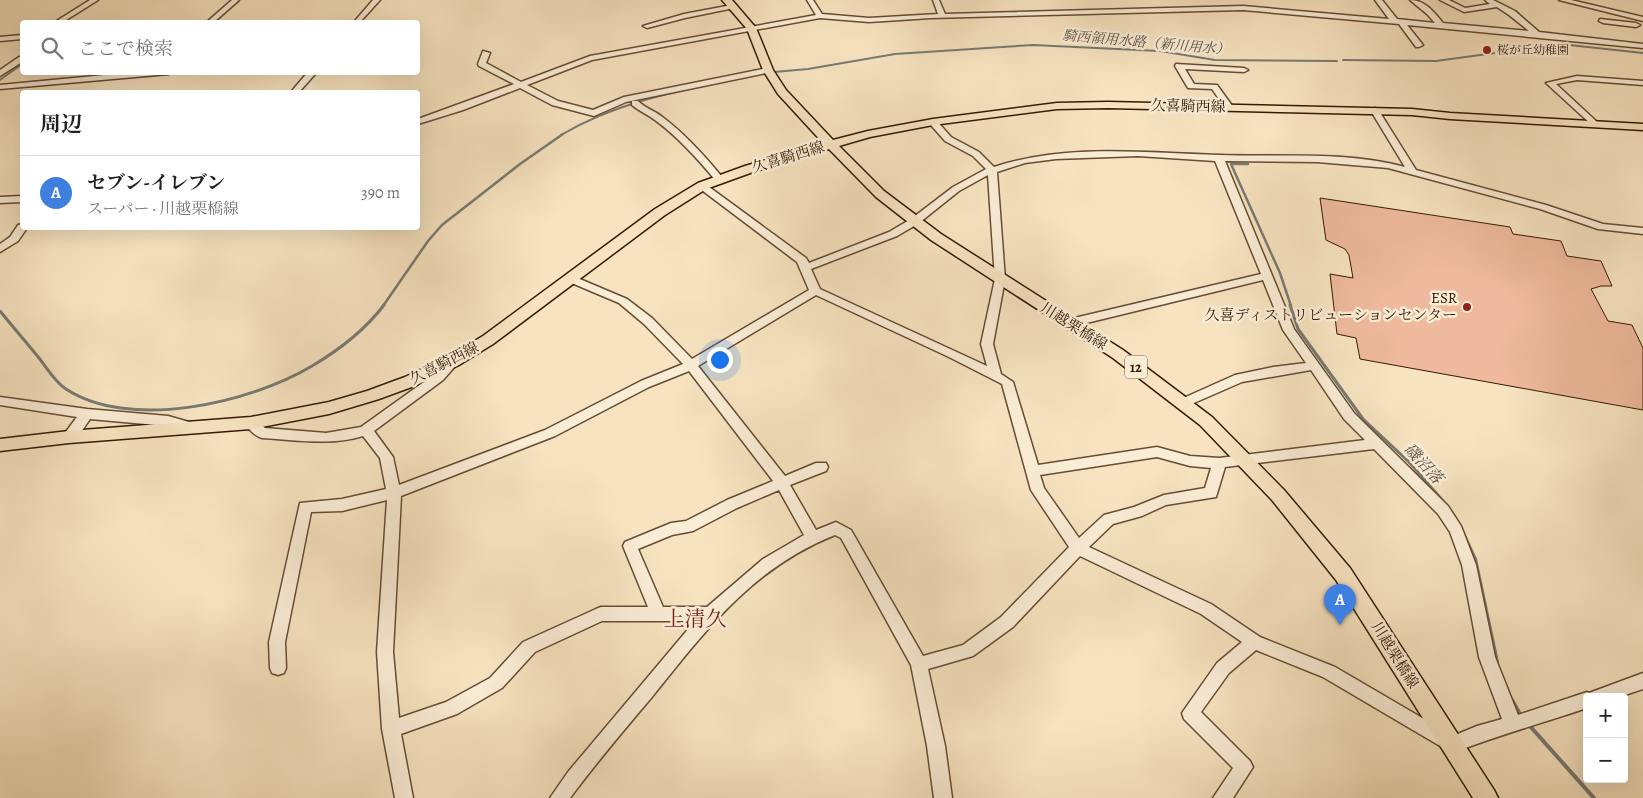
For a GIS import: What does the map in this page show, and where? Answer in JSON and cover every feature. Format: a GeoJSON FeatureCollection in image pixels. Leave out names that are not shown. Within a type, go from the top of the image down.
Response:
{"type":"FeatureCollection","features":[{"type":"Feature","properties":{"kind":"main road","name":"川越栗橋線"},"geometry":{"type":"LineString","coordinates":[[730,3],[750,28],[768,70],[789,102],[832,144],[861,178],[915,221],[1000,280],[1118,354],[1206,421],[1244,459],[1310,532],[1343,574],[1486,798]]}},
{"type":"Feature","properties":{"kind":"main road","name":"久喜騎西線"},"geometry":{"type":"LineString","coordinates":[[0,445],[68,437],[251,423],[329,408],[374,395],[411,382],[453,361],[488,340],[660,212],[702,186],[832,144],[933,122],[1057,106],[1108,105],[1375,111],[1643,127]]}},
{"type":"Feature","properties":{"kind":"street"},"geometry":{"type":"LineString","coordinates":[[62,20],[95,0]]}},
{"type":"Feature","properties":{"kind":"street"},"geometry":{"type":"LineString","coordinates":[[212,20],[236,0]]}},
{"type":"Feature","properties":{"kind":"street"},"geometry":{"type":"LineString","coordinates":[[359,20],[377,0]]}},
{"type":"Feature","properties":{"kind":"street"},"geometry":{"type":"LineString","coordinates":[[810,0],[820,16]]}},
{"type":"Feature","properties":{"kind":"street"},"geometry":{"type":"LineString","coordinates":[[936,0],[942,16]]}},
{"type":"Feature","properties":{"kind":"street"},"geometry":{"type":"LineString","coordinates":[[1378,0],[1419,44]]}},
{"type":"Feature","properties":{"kind":"street"},"geometry":{"type":"LineString","coordinates":[[1413,0],[1430,12],[1441,26]]}},
{"type":"Feature","properties":{"kind":"street"},"geometry":{"type":"LineString","coordinates":[[1443,0],[1464,10],[1499,5]]}},
{"type":"Feature","properties":{"kind":"street"},"geometry":{"type":"LineString","coordinates":[[1488,0],[1512,13],[1536,34]]}},
{"type":"Feature","properties":{"kind":"street"},"geometry":{"type":"LineString","coordinates":[[1562,0],[1643,19]]}},
{"type":"Feature","properties":{"kind":"street"},"geometry":{"type":"LineString","coordinates":[[647,26],[730,3]]}},
{"type":"Feature","properties":{"kind":"street"},"geometry":{"type":"LineString","coordinates":[[420,121],[590,58],[820,16],[869,20],[942,16],[1233,8],[1613,39],[1643,46]]}},
{"type":"Feature","properties":{"kind":"street"},"geometry":{"type":"LineString","coordinates":[[1596,9],[1605,25],[1641,26]]}},
{"type":"Feature","properties":{"kind":"street"},"geometry":{"type":"LineString","coordinates":[[1634,17],[1641,26]]}},
{"type":"Feature","properties":{"kind":"street"},"geometry":{"type":"LineString","coordinates":[[0,39],[20,37]]}},
{"type":"Feature","properties":{"kind":"street"},"geometry":{"type":"LineString","coordinates":[[486,53],[482,64],[555,103],[594,113],[624,100],[768,70]]}},
{"type":"Feature","properties":{"kind":"street"},"geometry":{"type":"LineString","coordinates":[[0,74],[20,60]]}},
{"type":"Feature","properties":{"kind":"street"},"geometry":{"type":"LineString","coordinates":[[1229,107],[1214,87],[1194,88],[1191,86],[1179,66],[1244,70]]}},
{"type":"Feature","properties":{"kind":"street"},"geometry":{"type":"LineString","coordinates":[[0,87],[129,75]]}},
{"type":"Feature","properties":{"kind":"street"},"geometry":{"type":"LineString","coordinates":[[297,90],[310,75]]}},
{"type":"Feature","properties":{"kind":"street"},"geometry":{"type":"LineString","coordinates":[[1593,123],[1550,83],[1578,78],[1643,83]]}},
{"type":"Feature","properties":{"kind":"street"},"geometry":{"type":"LineString","coordinates":[[635,103],[644,111],[657,117],[698,154],[719,179]]}},
{"type":"Feature","properties":{"kind":"street"},"geometry":{"type":"LineString","coordinates":[[1375,111],[1413,172]]}},
{"type":"Feature","properties":{"kind":"street"},"geometry":{"type":"LineString","coordinates":[[933,122],[948,139],[976,154],[992,170],[1000,280],[987,344],[995,374]]}},
{"type":"Feature","properties":{"kind":"street"},"geometry":{"type":"LineString","coordinates":[[805,268],[893,234],[915,221],[956,190],[992,170],[1024,160],[1056,156],[1138,153],[1219,158],[1317,159],[1388,165],[1543,207],[1602,226],[1643,231]]}},
{"type":"Feature","properties":{"kind":"street"},"geometry":{"type":"LineString","coordinates":[[1219,158],[1289,330],[1350,416],[1443,510],[1456,530],[1469,565],[1487,657],[1521,722]]}},
{"type":"Feature","properties":{"kind":"street"},"geometry":{"type":"LineString","coordinates":[[702,186],[802,260],[815,291],[995,374],[1007,382],[1038,490],[1078,548],[1206,609],[1254,642],[1329,672],[1452,745],[1477,734],[1583,701]]}},
{"type":"Feature","properties":{"kind":"street"},"geometry":{"type":"LineString","coordinates":[[0,200],[20,199]]}},
{"type":"Feature","properties":{"kind":"street"},"geometry":{"type":"LineString","coordinates":[[0,249],[14,239],[20,230]]}},
{"type":"Feature","properties":{"kind":"street"},"geometry":{"type":"LineString","coordinates":[[1070,323],[1268,276]]}},
{"type":"Feature","properties":{"kind":"street"},"geometry":{"type":"LineString","coordinates":[[571,279],[623,301],[648,322],[691,366],[782,483],[812,537]]}},
{"type":"Feature","properties":{"kind":"street"},"geometry":{"type":"LineString","coordinates":[[278,668],[277,642],[305,507],[342,505],[394,494],[550,433],[645,384],[691,366],[815,291]]}},
{"type":"Feature","properties":{"kind":"street"},"geometry":{"type":"LineString","coordinates":[[251,423],[262,433],[326,438],[350,435],[366,430],[439,377],[453,361]]}},
{"type":"Feature","properties":{"kind":"street"},"geometry":{"type":"LineString","coordinates":[[1183,403],[1239,378],[1272,371],[1314,366]]}},
{"type":"Feature","properties":{"kind":"street"},"geometry":{"type":"LineString","coordinates":[[0,401],[87,414],[168,421],[191,427]]}},
{"type":"Feature","properties":{"kind":"street"},"geometry":{"type":"LineString","coordinates":[[68,437],[87,414]]}},
{"type":"Feature","properties":{"kind":"street"},"geometry":{"type":"LineString","coordinates":[[366,430],[386,457],[394,494],[385,652],[391,729],[404,798]]}},
{"type":"Feature","properties":{"kind":"street"},"geometry":{"type":"LineString","coordinates":[[1032,471],[1157,452],[1190,461],[1219,463],[1376,444]]}},
{"type":"Feature","properties":{"kind":"street"},"geometry":{"type":"LineString","coordinates":[[919,664],[967,651],[1007,622],[1109,518],[1137,512],[1164,500],[1211,493],[1219,463]]}},
{"type":"Feature","properties":{"kind":"street"},"geometry":{"type":"LineString","coordinates":[[658,613],[630,546],[671,529],[688,527],[732,504],[821,466]]}},
{"type":"Feature","properties":{"kind":"street"},"geometry":{"type":"LineString","coordinates":[[559,798],[710,614],[752,574],[786,551],[812,537],[836,528],[846,534],[919,664],[936,746],[943,798]]}},
{"type":"Feature","properties":{"kind":"street"},"geometry":{"type":"LineString","coordinates":[[391,729],[451,708],[496,683],[529,647],[601,614],[710,614]]}},
{"type":"Feature","properties":{"kind":"street"},"geometry":{"type":"LineString","coordinates":[[1222,798],[1244,767],[1190,713],[1222,668],[1254,642]]}},
{"type":"Feature","properties":{"kind":"street"},"geometry":{"type":"LineString","coordinates":[[1610,693],[1641,684]]}},
{"type":"Feature","properties":{"kind":"building","name":"ESR 久喜ディストリビューションセンター"},"geometry":{"type":"Polygon","coordinates":[[[1320,198],[1510,227],[1513,234],[1561,241],[1567,256],[1601,261],[1612,286],[1601,286],[1591,289],[1608,321],[1632,325],[1643,348],[1643,410],[1360,359],[1356,338],[1337,334],[1330,274],[1353,278],[1349,255],[1345,249],[1326,240],[1320,198]]]}},
{"type":"Feature","properties":{"kind":"waterway","name":"騎西領用水路（新川用水）"},"geometry":{"type":"LineString","coordinates":[[1343,60],[1436,61],[1560,44],[1643,53]]}},
{"type":"Feature","properties":{"kind":"waterway","name":"騎西領用水路（新川用水）"},"geometry":{"type":"LineString","coordinates":[[774,72],[808,69],[895,54],[1033,45],[1160,51],[1215,60],[1337,61]]}},
{"type":"Feature","properties":{"kind":"waterway"},"geometry":{"type":"LineString","coordinates":[[0,80],[20,65]]}},
{"type":"Feature","properties":{"kind":"waterway","name":"騎西領用水路（新川用水）"},"geometry":{"type":"LineString","coordinates":[[561,135],[585,122],[633,103],[761,74]]}},
{"type":"Feature","properties":{"kind":"waterway","name":"騎西領用水路（新川用水）"},"geometry":{"type":"LineString","coordinates":[[383,306],[428,241],[442,225],[520,164],[563,134]]}},
{"type":"Feature","properties":{"kind":"waterway","name":"磯沼落"},"geometry":{"type":"LineString","coordinates":[[1248,164],[1231,164],[1280,273],[1291,306]]}},
{"type":"Feature","properties":{"kind":"waterway","name":"騎西領用水路（新川用水）"},"geometry":{"type":"LineString","coordinates":[[0,311],[55,379],[66,389],[92,402],[123,408],[156,410],[224,401],[286,379],[312,366],[342,346],[369,323],[384,305]]}},
{"type":"Feature","properties":{"kind":"waterway","name":"磯沼落"},"geometry":{"type":"LineString","coordinates":[[1290,305],[1298,329],[1363,419],[1409,462],[1443,501]]}},
{"type":"Feature","properties":{"kind":"waterway","name":"磯沼落"},"geometry":{"type":"LineString","coordinates":[[1460,527],[1475,559],[1497,662]]}},
{"type":"Feature","properties":{"kind":"waterway","name":"磯沼落"},"geometry":{"type":"LineString","coordinates":[[1512,700],[1521,716]]}},
{"type":"Feature","properties":{"kind":"waterway","name":"磯沼落"},"geometry":{"type":"LineString","coordinates":[[1529,725],[1594,798]]}},
{"type":"Feature","properties":{"kind":"place","name":"桜が丘幼稚園"},"geometry":{"type":"Point","coordinates":[1487,50]}},
{"type":"Feature","properties":{"kind":"place","name":"ESR 久喜ディストリビューションセンター"},"geometry":{"type":"Point","coordinates":[1467,307]}},
{"type":"Feature","properties":{"kind":"place","name":"セブン-イレブン"},"geometry":{"type":"Point","coordinates":[1340,625]}},
{"type":"Feature","properties":{"kind":"district","name":"上清久"},"geometry":{"type":"Point","coordinates":[695,619]}}]}
